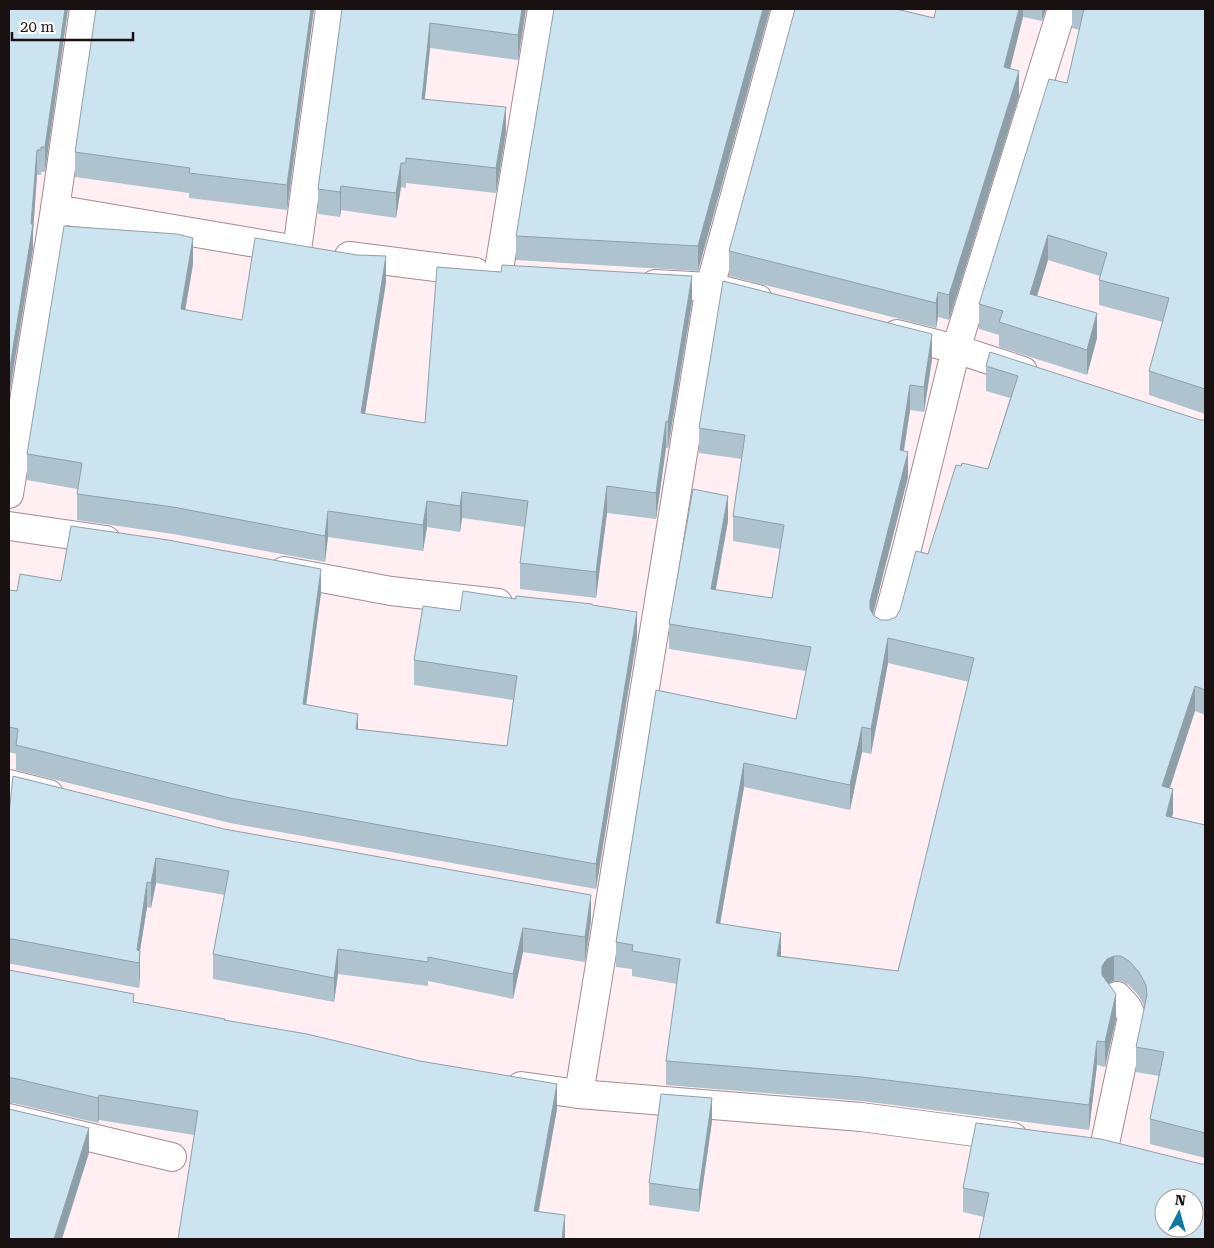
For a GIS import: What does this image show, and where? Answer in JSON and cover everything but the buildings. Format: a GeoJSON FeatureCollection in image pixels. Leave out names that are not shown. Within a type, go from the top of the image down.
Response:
{"type":"FeatureCollection","features":[{"type":"Feature","properties":{"kind":"street"},"geometry":{"type":"LineString","coordinates":[[9,494],[55,209],[84,9]]}},
{"type":"Feature","properties":{"kind":"street"},"geometry":{"type":"LineString","coordinates":[[297,250],[330,9]]}},
{"type":"Feature","properties":{"kind":"street"},"geometry":{"type":"LineString","coordinates":[[498,275],[542,9]]}},
{"type":"Feature","properties":{"kind":"street"},"geometry":{"type":"LineString","coordinates":[[579,1094],[599,905],[658,620],[710,287],[786,9]]}},
{"type":"Feature","properties":{"kind":"street"},"geometry":{"type":"LineString","coordinates":[[885,630],[956,348],[1062,9]]}},
{"type":"Feature","properties":{"kind":"street"},"geometry":{"type":"LineString","coordinates":[[55,209],[297,250],[498,275],[527,276]]}},
{"type":"Feature","properties":{"kind":"street"},"geometry":{"type":"LineString","coordinates":[[633,282],[710,287],[786,306]]}},
{"type":"Feature","properties":{"kind":"street"},"geometry":{"type":"LineString","coordinates":[[871,327],[956,348],[1048,379]]}},
{"type":"Feature","properties":{"kind":"street"},"geometry":{"type":"LineString","coordinates":[[9,526],[133,544]]}},
{"type":"Feature","properties":{"kind":"street"},"geometry":{"type":"LineString","coordinates":[[257,566],[391,591],[519,605]]}},
{"type":"Feature","properties":{"kind":"street"},"geometry":{"type":"LineString","coordinates":[[628,617],[658,620]]}},
{"type":"Feature","properties":{"kind":"street"},"geometry":{"type":"LineString","coordinates":[[9,784],[75,801]]}},
{"type":"Feature","properties":{"kind":"street"},"geometry":{"type":"LineString","coordinates":[[1104,1148],[1132,1017],[1127,1007],[1117,996]]}},
{"type":"Feature","properties":{"kind":"street"},"geometry":{"type":"LineString","coordinates":[[502,1083],[579,1094],[861,1117],[1036,1140]]}},
{"type":"Feature","properties":{"kind":"street"},"geometry":{"type":"LineString","coordinates":[[9,1118],[172,1157]]}},
{"type":"Feature","properties":{"kind":"street"},"geometry":{"type":"LineString","coordinates":[[1075,1144],[1104,1148],[1132,1155]]}}]}
